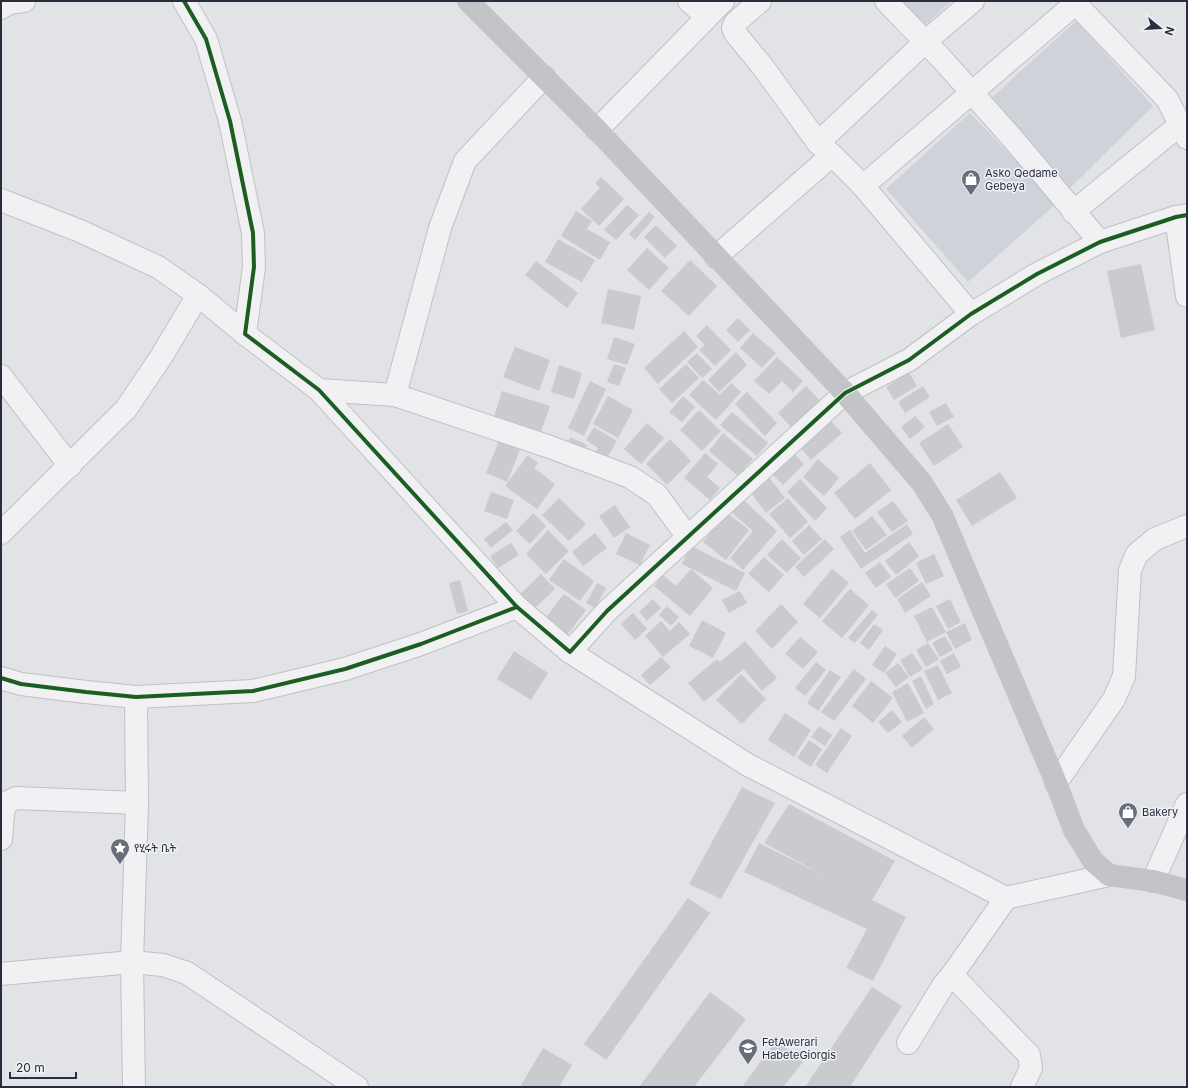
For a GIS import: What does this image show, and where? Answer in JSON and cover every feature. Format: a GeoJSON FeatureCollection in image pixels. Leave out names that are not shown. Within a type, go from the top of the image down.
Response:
{"type":"FeatureCollection","features":[{"type":"Feature","properties":{"kind":"main road"},"geometry":{"type":"LineString","coordinates":[[468,1],[597,130],[845,393],[922,483],[942,515],[1056,783],[1074,830],[1093,861],[1109,874],[1153,881],[1187,890]]}},
{"type":"Feature","properties":{"kind":"street"},"geometry":{"type":"LineString","coordinates":[[1,8],[9,3],[24,1]]}},
{"type":"Feature","properties":{"kind":"street"},"geometry":{"type":"LineString","coordinates":[[184,1],[206,39],[230,121],[253,233],[254,267],[245,334]]}},
{"type":"Feature","properties":{"kind":"street"},"geometry":{"type":"LineString","coordinates":[[689,1],[706,17]]}},
{"type":"Feature","properties":{"kind":"street"},"geometry":{"type":"LineString","coordinates":[[597,130],[723,1]]}},
{"type":"Feature","properties":{"kind":"street"},"geometry":{"type":"LineString","coordinates":[[760,1],[735,23],[733,28],[825,149],[863,186],[971,314]]}},
{"type":"Feature","properties":{"kind":"street"},"geometry":{"type":"LineString","coordinates":[[886,1],[972,93],[1100,242]]}},
{"type":"Feature","properties":{"kind":"street"},"geometry":{"type":"LineString","coordinates":[[716,257],[825,149],[925,42],[973,1]]}},
{"type":"Feature","properties":{"kind":"street"},"geometry":{"type":"LineString","coordinates":[[863,186],[972,93],[1074,2],[1167,99],[1184,131],[1073,212]]}},
{"type":"Feature","properties":{"kind":"street"},"geometry":{"type":"LineString","coordinates":[[395,395],[440,228],[465,161],[544,77]]}},
{"type":"Feature","properties":{"kind":"street"},"geometry":{"type":"LineString","coordinates":[[1,200],[80,231],[158,266],[198,295],[245,334],[319,390],[517,608],[570,652],[748,765],[1006,898],[1109,874]]}},
{"type":"Feature","properties":{"kind":"street"},"geometry":{"type":"LineString","coordinates":[[570,652],[607,611],[845,393],[910,360],[971,314],[1037,274],[1100,242],[1182,216],[1187,296]]}},
{"type":"Feature","properties":{"kind":"street"},"geometry":{"type":"LineString","coordinates":[[1,533],[126,409],[161,357],[198,295]]}},
{"type":"Feature","properties":{"kind":"street"},"geometry":{"type":"LineString","coordinates":[[1,376],[70,466]]}},
{"type":"Feature","properties":{"kind":"street"},"geometry":{"type":"LineString","coordinates":[[319,390],[395,395],[550,447],[630,476],[657,495],[688,536]]}},
{"type":"Feature","properties":{"kind":"street"},"geometry":{"type":"LineString","coordinates":[[1056,783],[1114,699],[1124,676],[1130,570],[1138,554],[1155,539],[1187,526]]}},
{"type":"Feature","properties":{"kind":"street"},"geometry":{"type":"LineString","coordinates":[[1,678],[21,684],[136,697],[261,690],[345,669],[421,644],[517,608]]}},
{"type":"Feature","properties":{"kind":"street"},"geometry":{"type":"LineString","coordinates":[[134,1087],[132,962],[137,803],[136,697]]}},
{"type":"Feature","properties":{"kind":"street"},"geometry":{"type":"LineString","coordinates":[[1,839],[3,814],[6,803],[16,798],[137,803]]}},
{"type":"Feature","properties":{"kind":"street"},"geometry":{"type":"LineString","coordinates":[[1153,881],[1187,804]]}},
{"type":"Feature","properties":{"kind":"street"},"geometry":{"type":"LineString","coordinates":[[908,1043],[944,984],[1006,898]]}},
{"type":"Feature","properties":{"kind":"street"},"geometry":{"type":"LineString","coordinates":[[1,974],[132,962],[163,965],[187,973],[357,1087]]}},
{"type":"Feature","properties":{"kind":"street"},"geometry":{"type":"LineString","coordinates":[[952,974],[1029,1055],[1031,1068],[1022,1087]]}},
{"type":"Feature","properties":{"kind":"shaded area"},"geometry":{"type":"Polygon","coordinates":[[[899,1],[952,1],[924,26],[899,1]]]}},
{"type":"Feature","properties":{"kind":"shaded area","name":"Asko Qedame Gebeya"},"geometry":{"type":"Polygon","coordinates":[[[1076,21],[1153,106],[1070,188],[987,102],[1076,21]]]}},
{"type":"Feature","properties":{"kind":"shaded area","name":"Asko Qedame Gebeya"},"geometry":{"type":"Polygon","coordinates":[[[970,113],[1057,203],[968,282],[886,189],[970,113]]]}},
{"type":"Feature","properties":{"kind":"building"},"geometry":{"type":"Polygon","coordinates":[[[601,177],[624,199],[599,226],[581,209],[600,188],[595,183],[601,177]]]}},
{"type":"Feature","properties":{"kind":"building"},"geometry":{"type":"Polygon","coordinates":[[[627,205],[639,215],[616,240],[604,230],[627,205]]]}},
{"type":"Feature","properties":{"kind":"building"},"geometry":{"type":"Polygon","coordinates":[[[576,211],[592,221],[587,229],[610,242],[600,260],[561,236],[576,211]]]}},
{"type":"Feature","properties":{"kind":"building"},"geometry":{"type":"Polygon","coordinates":[[[649,212],[655,217],[635,240],[629,234],[649,212]]]}},
{"type":"Feature","properties":{"kind":"building"},"geometry":{"type":"Polygon","coordinates":[[[656,225],[677,246],[665,258],[644,237],[656,225]]]}},
{"type":"Feature","properties":{"kind":"building"},"geometry":{"type":"Polygon","coordinates":[[[558,239],[595,260],[582,282],[545,262],[558,239]]]}},
{"type":"Feature","properties":{"kind":"building"},"geometry":{"type":"Polygon","coordinates":[[[647,248],[669,268],[649,290],[627,270],[647,248]]]}},
{"type":"Feature","properties":{"kind":"building"},"geometry":{"type":"Polygon","coordinates":[[[690,260],[717,286],[689,316],[661,291],[690,260]]]}},
{"type":"Feature","properties":{"kind":"building"},"geometry":{"type":"Polygon","coordinates":[[[536,261],[578,293],[567,308],[525,275],[536,261]]]}},
{"type":"Feature","properties":{"kind":"building"},"geometry":{"type":"Polygon","coordinates":[[[1141,264],[1155,330],[1121,338],[1107,271],[1141,264]]]}},
{"type":"Feature","properties":{"kind":"building"},"geometry":{"type":"Polygon","coordinates":[[[608,289],[641,296],[634,330],[601,323],[608,289]]]}},
{"type":"Feature","properties":{"kind":"building"},"geometry":{"type":"Polygon","coordinates":[[[738,318],[750,330],[738,342],[726,330],[738,318]]]}},
{"type":"Feature","properties":{"kind":"building"},"geometry":{"type":"Polygon","coordinates":[[[707,325],[731,350],[715,366],[699,350],[705,345],[696,336],[707,325]]]}},
{"type":"Feature","properties":{"kind":"building"},"geometry":{"type":"Polygon","coordinates":[[[684,331],[698,347],[658,384],[644,368],[684,331]]]}},
{"type":"Feature","properties":{"kind":"building"},"geometry":{"type":"Polygon","coordinates":[[[753,333],[776,353],[762,368],[740,348],[753,333]]]}},
{"type":"Feature","properties":{"kind":"building"},"geometry":{"type":"Polygon","coordinates":[[[614,337],[635,344],[627,365],[607,359],[614,337]]]}},
{"type":"Feature","properties":{"kind":"building"},"geometry":{"type":"Polygon","coordinates":[[[515,347],[550,360],[539,391],[503,377],[515,347]]]}},
{"type":"Feature","properties":{"kind":"building"},"geometry":{"type":"Polygon","coordinates":[[[736,352],[747,365],[719,392],[708,380],[736,352]]]}},
{"type":"Feature","properties":{"kind":"building"},"geometry":{"type":"Polygon","coordinates":[[[697,353],[712,369],[702,378],[687,362],[697,353]]]}},
{"type":"Feature","properties":{"kind":"building"},"geometry":{"type":"Polygon","coordinates":[[[777,357],[803,381],[793,392],[782,381],[769,394],[754,381],[777,357]]]}},
{"type":"Feature","properties":{"kind":"building"},"geometry":{"type":"Polygon","coordinates":[[[614,364],[626,368],[619,386],[607,382],[614,364]]]}},
{"type":"Feature","properties":{"kind":"building"},"geometry":{"type":"Polygon","coordinates":[[[686,364],[699,378],[672,403],[659,389],[686,364]]]}},
{"type":"Feature","properties":{"kind":"building"},"geometry":{"type":"Polygon","coordinates":[[[559,365],[582,373],[574,399],[551,392],[559,365]]]}},
{"type":"Feature","properties":{"kind":"building"},"geometry":{"type":"Polygon","coordinates":[[[909,372],[917,386],[894,400],[886,387],[909,372]]]}},
{"type":"Feature","properties":{"kind":"building"},"geometry":{"type":"Polygon","coordinates":[[[703,380],[720,395],[731,383],[741,392],[716,420],[689,395],[703,380]]]}},
{"type":"Feature","properties":{"kind":"building"},"geometry":{"type":"Polygon","coordinates":[[[590,381],[606,389],[584,436],[568,428],[590,381]]]}},
{"type":"Feature","properties":{"kind":"building"},"geometry":{"type":"Polygon","coordinates":[[[806,386],[821,402],[793,429],[778,413],[806,386]]]}},
{"type":"Feature","properties":{"kind":"building"},"geometry":{"type":"Polygon","coordinates":[[[923,386],[930,397],[905,413],[898,402],[923,386]]]}},
{"type":"Feature","properties":{"kind":"building"},"geometry":{"type":"Polygon","coordinates":[[[502,391],[550,406],[540,435],[493,420],[502,391]]]}},
{"type":"Feature","properties":{"kind":"building"},"geometry":{"type":"Polygon","coordinates":[[[747,392],[777,423],[765,436],[735,404],[747,392]]]}},
{"type":"Feature","properties":{"kind":"building"},"geometry":{"type":"Polygon","coordinates":[[[608,396],[633,410],[618,438],[593,424],[608,396]]]}},
{"type":"Feature","properties":{"kind":"building"},"geometry":{"type":"Polygon","coordinates":[[[683,396],[695,407],[682,422],[669,412],[683,396]]]}},
{"type":"Feature","properties":{"kind":"building"},"geometry":{"type":"Polygon","coordinates":[[[946,403],[954,417],[937,426],[929,412],[946,403]]]}},
{"type":"Feature","properties":{"kind":"building"},"geometry":{"type":"Polygon","coordinates":[[[699,410],[721,431],[702,451],[680,430],[699,410]]]}},
{"type":"Feature","properties":{"kind":"building"},"geometry":{"type":"Polygon","coordinates":[[[732,412],[768,443],[757,456],[720,425],[732,412]]]}},
{"type":"Feature","properties":{"kind":"building"},"geometry":{"type":"Polygon","coordinates":[[[915,416],[925,427],[910,439],[901,427],[915,416]]]}},
{"type":"Feature","properties":{"kind":"building"},"geometry":{"type":"Polygon","coordinates":[[[828,418],[842,433],[811,460],[798,445],[828,418]]]}},
{"type":"Feature","properties":{"kind":"building"},"geometry":{"type":"Polygon","coordinates":[[[647,423],[664,438],[641,464],[624,449],[647,423]]]}},
{"type":"Feature","properties":{"kind":"building"},"geometry":{"type":"Polygon","coordinates":[[[948,424],[963,447],[934,466],[919,443],[948,424]]]}},
{"type":"Feature","properties":{"kind":"building"},"geometry":{"type":"Polygon","coordinates":[[[594,427],[617,441],[605,461],[594,454],[598,448],[586,440],[594,427]]]}},
{"type":"Feature","properties":{"kind":"building"},"geometry":{"type":"Polygon","coordinates":[[[723,433],[753,459],[738,476],[709,451],[723,433]]]}},
{"type":"Feature","properties":{"kind":"building"},"geometry":{"type":"Polygon","coordinates":[[[570,437],[587,445],[582,457],[565,450],[570,437]]]}},
{"type":"Feature","properties":{"kind":"building"},"geometry":{"type":"Polygon","coordinates":[[[670,439],[691,461],[667,485],[646,464],[670,439]]]}},
{"type":"Feature","properties":{"kind":"building"},"geometry":{"type":"Polygon","coordinates":[[[499,441],[520,450],[507,482],[486,473],[499,441]]]}},
{"type":"Feature","properties":{"kind":"building"},"geometry":{"type":"Polygon","coordinates":[[[789,448],[804,464],[783,485],[767,469],[789,448]]]}},
{"type":"Feature","properties":{"kind":"building"},"geometry":{"type":"Polygon","coordinates":[[[705,453],[718,464],[707,477],[720,488],[710,500],[684,478],[705,453]]]}},
{"type":"Feature","properties":{"kind":"building"},"geometry":{"type":"Polygon","coordinates":[[[528,455],[538,463],[534,468],[555,484],[537,509],[505,486],[528,455]]]}},
{"type":"Feature","properties":{"kind":"building"},"geometry":{"type":"Polygon","coordinates":[[[818,459],[839,478],[824,496],[803,477],[818,459]]]}},
{"type":"Feature","properties":{"kind":"building"},"geometry":{"type":"Polygon","coordinates":[[[870,463],[891,490],[855,519],[834,493],[870,463]]]}},
{"type":"Feature","properties":{"kind":"building"},"geometry":{"type":"Polygon","coordinates":[[[765,472],[785,498],[766,513],[746,486],[765,472]]]}},
{"type":"Feature","properties":{"kind":"building"},"geometry":{"type":"Polygon","coordinates":[[[1000,472],[1017,498],[972,526],[956,500],[1000,472]]]}},
{"type":"Feature","properties":{"kind":"building"},"geometry":{"type":"Polygon","coordinates":[[[800,479],[827,508],[815,521],[787,492],[800,479]]]}},
{"type":"Feature","properties":{"kind":"building"},"geometry":{"type":"Polygon","coordinates":[[[491,492],[514,500],[507,519],[484,511],[491,492]]]}},
{"type":"Feature","properties":{"kind":"building"},"geometry":{"type":"Polygon","coordinates":[[[739,496],[777,531],[743,570],[730,558],[753,531],[728,509],[739,496]]]}},
{"type":"Feature","properties":{"kind":"building"},"geometry":{"type":"Polygon","coordinates":[[[559,498],[586,524],[569,541],[542,515],[559,498]]]}},
{"type":"Feature","properties":{"kind":"building"},"geometry":{"type":"Polygon","coordinates":[[[788,498],[808,522],[790,538],[769,514],[788,498]]]}},
{"type":"Feature","properties":{"kind":"building"},"geometry":{"type":"Polygon","coordinates":[[[893,501],[908,521],[892,532],[877,512],[893,501]]]}},
{"type":"Feature","properties":{"kind":"building"},"geometry":{"type":"Polygon","coordinates":[[[615,505],[630,527],[614,538],[599,516],[615,505]]]}},
{"type":"Feature","properties":{"kind":"building"},"geometry":{"type":"Polygon","coordinates":[[[726,512],[749,530],[726,560],[703,542],[726,512]]]}},
{"type":"Feature","properties":{"kind":"building"},"geometry":{"type":"Polygon","coordinates":[[[533,513],[546,526],[530,544],[516,531],[533,513]]]}},
{"type":"Feature","properties":{"kind":"building"},"geometry":{"type":"Polygon","coordinates":[[[872,516],[887,535],[866,550],[852,531],[872,516]]]}},
{"type":"Feature","properties":{"kind":"building"},"geometry":{"type":"Polygon","coordinates":[[[506,522],[513,530],[491,548],[484,539],[506,522]]]}},
{"type":"Feature","properties":{"kind":"building"},"geometry":{"type":"Polygon","coordinates":[[[907,524],[913,534],[861,569],[840,537],[850,530],[865,553],[907,524]]]}},
{"type":"Feature","properties":{"kind":"building"},"geometry":{"type":"Polygon","coordinates":[[[809,525],[822,539],[804,555],[792,541],[809,525]]]}},
{"type":"Feature","properties":{"kind":"building"},"geometry":{"type":"Polygon","coordinates":[[[548,530],[569,551],[546,574],[526,554],[548,530]]]}},
{"type":"Feature","properties":{"kind":"building"},"geometry":{"type":"Polygon","coordinates":[[[595,533],[607,548],[583,566],[572,552],[595,533]]]}},
{"type":"Feature","properties":{"kind":"building"},"geometry":{"type":"Polygon","coordinates":[[[626,533],[650,545],[640,565],[616,554],[626,533]]]}},
{"type":"Feature","properties":{"kind":"building"},"geometry":{"type":"Polygon","coordinates":[[[782,539],[801,558],[787,573],[767,555],[782,539]]]}},
{"type":"Feature","properties":{"kind":"building"},"geometry":{"type":"Polygon","coordinates":[[[825,539],[834,549],[804,577],[795,567],[825,539]]]}},
{"type":"Feature","properties":{"kind":"building"},"geometry":{"type":"Polygon","coordinates":[[[909,542],[919,556],[896,575],[885,561],[909,542]]]}},
{"type":"Feature","properties":{"kind":"building"},"geometry":{"type":"Polygon","coordinates":[[[511,543],[519,555],[498,568],[490,556],[511,543]]]}},
{"type":"Feature","properties":{"kind":"building"},"geometry":{"type":"Polygon","coordinates":[[[691,546],[745,573],[736,591],[682,564],[691,546]]]}},
{"type":"Feature","properties":{"kind":"building"},"geometry":{"type":"Polygon","coordinates":[[[934,554],[944,576],[926,584],[916,563],[934,554]]]}},
{"type":"Feature","properties":{"kind":"building"},"geometry":{"type":"Polygon","coordinates":[[[764,557],[784,575],[769,592],[748,574],[764,557]]]}},
{"type":"Feature","properties":{"kind":"building"},"geometry":{"type":"Polygon","coordinates":[[[564,559],[594,581],[580,601],[549,580],[564,559]]]}},
{"type":"Feature","properties":{"kind":"building"},"geometry":{"type":"Polygon","coordinates":[[[880,562],[891,577],[876,588],[865,573],[880,562]]]}},
{"type":"Feature","properties":{"kind":"building"},"geometry":{"type":"Polygon","coordinates":[[[910,568],[919,581],[895,598],[886,584],[910,568]]]}},
{"type":"Feature","properties":{"kind":"building"},"geometry":{"type":"Polygon","coordinates":[[[691,569],[713,588],[690,616],[654,586],[663,575],[676,586],[691,569]]]}},
{"type":"Feature","properties":{"kind":"building"},"geometry":{"type":"Polygon","coordinates":[[[832,569],[849,583],[820,618],[803,604],[832,569]]]}},
{"type":"Feature","properties":{"kind":"building"},"geometry":{"type":"Polygon","coordinates":[[[541,574],[555,589],[533,610],[519,595],[541,574]]]}},
{"type":"Feature","properties":{"kind":"building"},"geometry":{"type":"Polygon","coordinates":[[[460,580],[468,611],[457,614],[449,583],[460,580]]]}},
{"type":"Feature","properties":{"kind":"building"},"geometry":{"type":"Polygon","coordinates":[[[922,582],[931,596],[905,613],[897,599],[922,582]]]}},
{"type":"Feature","properties":{"kind":"building"},"geometry":{"type":"Polygon","coordinates":[[[597,583],[606,588],[595,608],[586,603],[597,583]]]}},
{"type":"Feature","properties":{"kind":"building"},"geometry":{"type":"Polygon","coordinates":[[[850,589],[869,605],[842,638],[822,621],[850,589]]]}},
{"type":"Feature","properties":{"kind":"building"},"geometry":{"type":"Polygon","coordinates":[[[740,591],[747,603],[729,613],[722,600],[740,591]]]}},
{"type":"Feature","properties":{"kind":"building"},"geometry":{"type":"Polygon","coordinates":[[[564,594],[586,610],[566,637],[544,620],[564,594]]]}},
{"type":"Feature","properties":{"kind":"building"},"geometry":{"type":"Polygon","coordinates":[[[653,599],[661,608],[647,621],[639,612],[653,599]]]}},
{"type":"Feature","properties":{"kind":"building"},"geometry":{"type":"Polygon","coordinates":[[[950,599],[961,622],[948,629],[936,606],[950,599]]]}},
{"type":"Feature","properties":{"kind":"building"},"geometry":{"type":"Polygon","coordinates":[[[781,604],[798,622],[772,649],[755,631],[781,604]]]}},
{"type":"Feature","properties":{"kind":"building"},"geometry":{"type":"Polygon","coordinates":[[[667,606],[679,617],[671,626],[659,615],[667,606]]]}},
{"type":"Feature","properties":{"kind":"building"},"geometry":{"type":"Polygon","coordinates":[[[932,607],[946,632],[927,642],[914,616],[932,607]]]}},
{"type":"Feature","properties":{"kind":"building"},"geometry":{"type":"Polygon","coordinates":[[[872,610],[878,615],[855,643],[848,638],[872,610]]]}},
{"type":"Feature","properties":{"kind":"building"},"geometry":{"type":"Polygon","coordinates":[[[633,613],[647,629],[635,640],[621,624],[633,613]]]}},
{"type":"Feature","properties":{"kind":"building"},"geometry":{"type":"Polygon","coordinates":[[[702,620],[726,633],[713,658],[689,646],[702,620]]]}},
{"type":"Feature","properties":{"kind":"building"},"geometry":{"type":"Polygon","coordinates":[[[661,621],[670,631],[679,622],[690,634],[663,657],[645,636],[661,621]]]}},
{"type":"Feature","properties":{"kind":"building"},"geometry":{"type":"Polygon","coordinates":[[[965,623],[972,640],[955,649],[946,632],[965,623]]]}},
{"type":"Feature","properties":{"kind":"building"},"geometry":{"type":"Polygon","coordinates":[[[874,624],[883,630],[869,650],[860,643],[874,624]]]}},
{"type":"Feature","properties":{"kind":"building"},"geometry":{"type":"Polygon","coordinates":[[[945,636],[953,650],[940,657],[932,643],[945,636]]]}},
{"type":"Feature","properties":{"kind":"building"},"geometry":{"type":"Polygon","coordinates":[[[800,637],[818,652],[803,669],[785,654],[800,637]]]}},
{"type":"Feature","properties":{"kind":"building"},"geometry":{"type":"Polygon","coordinates":[[[745,641],[777,678],[762,691],[744,669],[704,702],[688,683],[717,659],[720,662],[745,641]]]}},
{"type":"Feature","properties":{"kind":"building"},"geometry":{"type":"Polygon","coordinates":[[[928,643],[939,659],[926,667],[916,650],[928,643]]]}},
{"type":"Feature","properties":{"kind":"building"},"geometry":{"type":"Polygon","coordinates":[[[885,646],[897,654],[884,673],[872,665],[885,646]]]}},
{"type":"Feature","properties":{"kind":"building"},"geometry":{"type":"Polygon","coordinates":[[[514,651],[548,673],[531,700],[497,679],[514,651]]]}},
{"type":"Feature","properties":{"kind":"building"},"geometry":{"type":"Polygon","coordinates":[[[912,653],[923,669],[910,677],[900,660],[912,653]]]}},
{"type":"Feature","properties":{"kind":"building"},"geometry":{"type":"Polygon","coordinates":[[[954,653],[961,667],[947,674],[940,661],[954,653]]]}},
{"type":"Feature","properties":{"kind":"building"},"geometry":{"type":"Polygon","coordinates":[[[661,657],[671,667],[650,685],[641,675],[661,657]]]}},
{"type":"Feature","properties":{"kind":"building"},"geometry":{"type":"Polygon","coordinates":[[[816,662],[826,670],[805,696],[795,688],[816,662]]]}},
{"type":"Feature","properties":{"kind":"building"},"geometry":{"type":"Polygon","coordinates":[[[898,663],[909,677],[896,687],[885,673],[898,663]]]}},
{"type":"Feature","properties":{"kind":"building"},"geometry":{"type":"Polygon","coordinates":[[[938,665],[952,693],[938,700],[924,671],[938,665]]]}},
{"type":"Feature","properties":{"kind":"building"},"geometry":{"type":"Polygon","coordinates":[[[854,669],[866,679],[834,721],[821,712],[854,669]]]}},
{"type":"Feature","properties":{"kind":"building"},"geometry":{"type":"Polygon","coordinates":[[[830,670],[841,677],[818,711],[807,703],[830,670]]]}},
{"type":"Feature","properties":{"kind":"building"},"geometry":{"type":"Polygon","coordinates":[[[741,674],[766,699],[742,724],[716,700],[741,674]]]}},
{"type":"Feature","properties":{"kind":"building"},"geometry":{"type":"Polygon","coordinates":[[[921,676],[934,704],[926,709],[912,681],[921,676]]]}},
{"type":"Feature","properties":{"kind":"building"},"geometry":{"type":"Polygon","coordinates":[[[871,681],[893,698],[873,723],[852,706],[871,681]]]}},
{"type":"Feature","properties":{"kind":"building"},"geometry":{"type":"Polygon","coordinates":[[[908,683],[924,713],[907,722],[892,692],[908,683]]]}},
{"type":"Feature","properties":{"kind":"building"},"geometry":{"type":"Polygon","coordinates":[[[892,710],[902,722],[888,733],[878,722],[892,710]]]}},
{"type":"Feature","properties":{"kind":"building"},"geometry":{"type":"Polygon","coordinates":[[[785,713],[811,730],[794,757],[768,740],[785,713]]]}},
{"type":"Feature","properties":{"kind":"building"},"geometry":{"type":"Polygon","coordinates":[[[924,717],[934,729],[912,748],[902,736],[924,717]]]}},
{"type":"Feature","properties":{"kind":"building"},"geometry":{"type":"Polygon","coordinates":[[[819,726],[832,735],[825,746],[811,737],[819,726]]]}},
{"type":"Feature","properties":{"kind":"building"},"geometry":{"type":"Polygon","coordinates":[[[841,728],[852,736],[827,773],[815,765],[841,728]]]}},
{"type":"Feature","properties":{"kind":"building"},"geometry":{"type":"Polygon","coordinates":[[[809,740],[822,749],[811,767],[797,758],[809,740]]]}},
{"type":"Feature","properties":{"kind":"building"},"geometry":{"type":"Polygon","coordinates":[[[742,787],[775,803],[721,899],[689,884],[742,787]]]}},
{"type":"Feature","properties":{"kind":"building"},"geometry":{"type":"Polygon","coordinates":[[[789,804],[895,861],[872,900],[906,917],[873,981],[846,968],[867,929],[744,872],[759,843],[825,876],[764,843],[789,804]]]}},
{"type":"Feature","properties":{"kind":"building"},"geometry":{"type":"Polygon","coordinates":[[[688,898],[710,913],[606,1060],[584,1044],[688,898]]]}},
{"type":"Feature","properties":{"kind":"building","name":"FetAwerari HabeteGiorgis"},"geometry":{"type":"Polygon","coordinates":[[[872,987],[902,1006],[850,1087],[805,1087],[872,987]]]}},
{"type":"Feature","properties":{"kind":"building","name":"FetAwerari HabeteGiorgis"},"geometry":{"type":"Polygon","coordinates":[[[710,992],[746,1019],[694,1087],[639,1087],[710,992]]]}},
{"type":"Feature","properties":{"kind":"building"},"geometry":{"type":"Polygon","coordinates":[[[776,1040],[803,1062],[783,1087],[742,1087],[776,1040]]]}},
{"type":"Feature","properties":{"kind":"building"},"geometry":{"type":"Polygon","coordinates":[[[543,1048],[572,1065],[559,1087],[520,1087],[543,1048]]]}},
{"type":"Feature","properties":{"kind":"cycle path"},"geometry":{"type":"LineString","coordinates":[[1,678],[21,684],[136,697],[253,691],[345,669],[421,644],[517,607],[319,390],[245,334],[254,267],[253,233],[230,121],[206,39],[184,1]]}},
{"type":"Feature","properties":{"kind":"cycle path"},"geometry":{"type":"LineString","coordinates":[[517,607],[570,652],[607,611],[845,393],[909,360],[971,314],[1037,274],[1100,242],[1176,217],[1187,215]]}},
{"type":"Feature","properties":{"kind":"place","name":"Asko Qedame Gebeya"},"geometry":{"type":"Point","coordinates":[971,196]}},
{"type":"Feature","properties":{"kind":"place","name":"Bakery"},"geometry":{"type":"Point","coordinates":[1128,829]}},
{"type":"Feature","properties":{"kind":"place","name":"የሂሩት ቤት"},"geometry":{"type":"Point","coordinates":[120,865]}},
{"type":"Feature","properties":{"kind":"place","name":"FetAwerari HabeteGiorgis"},"geometry":{"type":"Point","coordinates":[748,1065]}}]}
